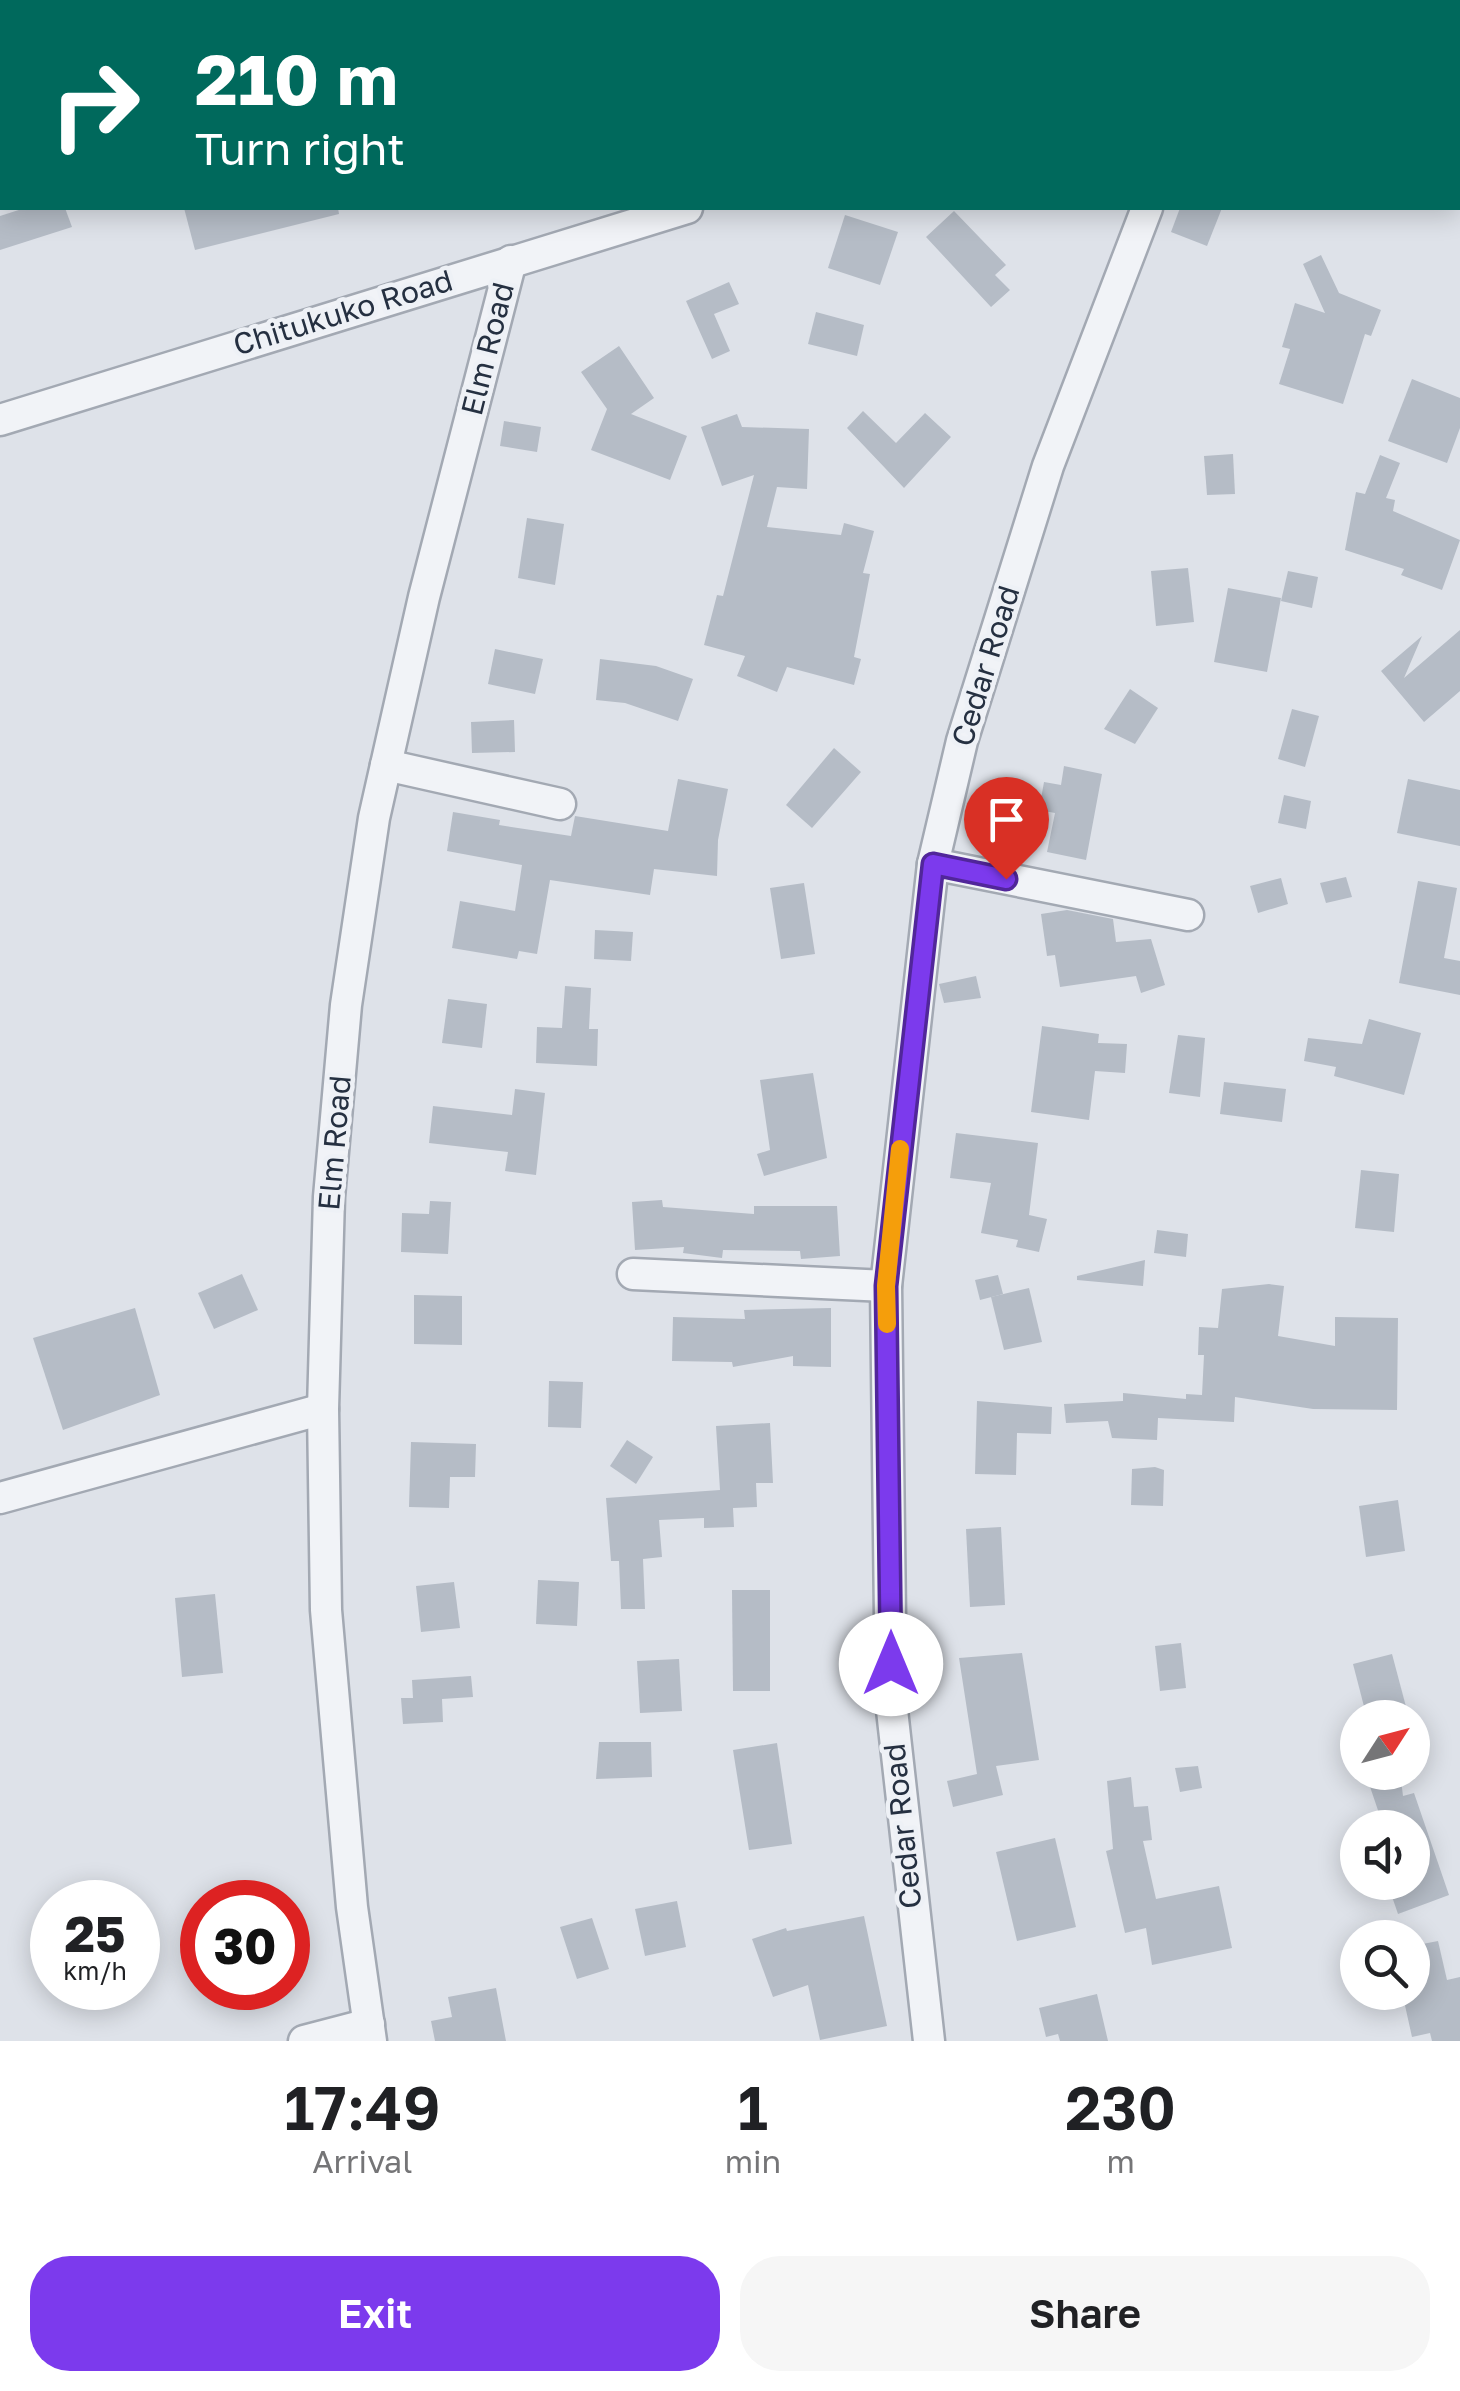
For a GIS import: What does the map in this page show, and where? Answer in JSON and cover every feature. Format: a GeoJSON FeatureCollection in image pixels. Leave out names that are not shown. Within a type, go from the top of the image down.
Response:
{"type":"FeatureCollection","features":[{"type":"Feature","properties":{"kind":"street","name":"Chitukuko Road"},"geometry":{"type":"LineString","coordinates":[[0,420],[679,210]]}},
{"type":"Feature","properties":{"kind":"street","name":"Cedar Road"},"geometry":{"type":"LineString","coordinates":[[929,2041],[891,1701],[886,1286],[933,864],[962,742],[1048,466],[1146,210]]}},
{"type":"Feature","properties":{"kind":"street","name":"Elm Road"},"geometry":{"type":"LineString","coordinates":[[370,2032],[352,1907],[326,1610],[323,1408],[328,1196],[346,1005],[386,765],[424,596],[510,261]]}},
{"type":"Feature","properties":{"kind":"street"},"geometry":{"type":"LineString","coordinates":[[386,765],[560,804]]}},
{"type":"Feature","properties":{"kind":"street"},"geometry":{"type":"LineString","coordinates":[[933,864],[1188,916]]}},
{"type":"Feature","properties":{"kind":"street"},"geometry":{"type":"LineString","coordinates":[[634,1274],[886,1286]]}},
{"type":"Feature","properties":{"kind":"street"},"geometry":{"type":"LineString","coordinates":[[0,1498],[323,1408]]}},
{"type":"Feature","properties":{"kind":"street"},"geometry":{"type":"LineString","coordinates":[[304,2041],[370,2032]]}},
{"type":"Feature","properties":{"kind":"building"},"geometry":{"type":"Polygon","coordinates":[[[19,210],[66,210],[72,227],[0,250],[0,216],[19,210]]]}},
{"type":"Feature","properties":{"kind":"building"},"geometry":{"type":"Polygon","coordinates":[[[185,210],[338,210],[339,214],[195,250],[185,210]]]}},
{"type":"Feature","properties":{"kind":"building"},"geometry":{"type":"Polygon","coordinates":[[[1179,210],[1221,210],[1207,246],[1171,232],[1179,210]]]}},
{"type":"Feature","properties":{"kind":"building"},"geometry":{"type":"Polygon","coordinates":[[[954,211],[1006,265],[995,275],[1010,290],[991,307],[926,237],[954,211]]]}},
{"type":"Feature","properties":{"kind":"building"},"geometry":{"type":"Polygon","coordinates":[[[845,215],[898,232],[880,285],[828,268],[845,215]]]}},
{"type":"Feature","properties":{"kind":"building"},"geometry":{"type":"Polygon","coordinates":[[[1321,255],[1339,293],[1381,310],[1371,336],[1365,334],[1343,404],[1279,384],[1290,349],[1282,347],[1295,303],[1325,313],[1303,264],[1321,255]]]}},
{"type":"Feature","properties":{"kind":"building"},"geometry":{"type":"Polygon","coordinates":[[[729,282],[739,304],[714,314],[730,351],[712,359],[686,301],[729,282]]]}},
{"type":"Feature","properties":{"kind":"building"},"geometry":{"type":"Polygon","coordinates":[[[816,312],[864,325],[857,356],[808,344],[816,312]]]}},
{"type":"Feature","properties":{"kind":"building"},"geometry":{"type":"Polygon","coordinates":[[[619,346],[654,398],[631,414],[687,436],[670,480],[591,450],[607,409],[581,372],[619,346]]]}},
{"type":"Feature","properties":{"kind":"building"},"geometry":{"type":"Polygon","coordinates":[[[1412,379],[1460,398],[1460,428],[1447,463],[1388,441],[1412,379]]]}},
{"type":"Feature","properties":{"kind":"building"},"geometry":{"type":"Polygon","coordinates":[[[863,411],[896,443],[925,413],[951,437],[904,488],[847,428],[863,411]]]}},
{"type":"Feature","properties":{"kind":"building"},"geometry":{"type":"Polygon","coordinates":[[[737,414],[742,427],[809,429],[807,489],[777,487],[767,527],[841,535],[844,523],[874,531],[863,573],[870,574],[854,657],[861,659],[854,685],[787,667],[777,692],[737,676],[745,656],[704,645],[717,595],[723,596],[754,475],[722,486],[701,427],[737,414]]]}},
{"type":"Feature","properties":{"kind":"building"},"geometry":{"type":"Polygon","coordinates":[[[504,421],[541,427],[537,452],[500,446],[504,421]]]}},
{"type":"Feature","properties":{"kind":"building"},"geometry":{"type":"Polygon","coordinates":[[[1233,454],[1235,494],[1207,495],[1204,456],[1233,454]]]}},
{"type":"Feature","properties":{"kind":"building"},"geometry":{"type":"Polygon","coordinates":[[[1380,455],[1400,463],[1386,498],[1395,500],[1393,511],[1460,540],[1442,590],[1401,575],[1404,569],[1345,550],[1356,492],[1365,494],[1380,455]]]}},
{"type":"Feature","properties":{"kind":"building"},"geometry":{"type":"Polygon","coordinates":[[[527,518],[564,524],[555,585],[518,578],[527,518]]]}},
{"type":"Feature","properties":{"kind":"building"},"geometry":{"type":"Polygon","coordinates":[[[1188,568],[1194,622],[1156,626],[1151,571],[1188,568]]]}},
{"type":"Feature","properties":{"kind":"building"},"geometry":{"type":"Polygon","coordinates":[[[1288,571],[1318,577],[1312,608],[1281,601],[1288,571]]]}},
{"type":"Feature","properties":{"kind":"building"},"geometry":{"type":"Polygon","coordinates":[[[1228,588],[1281,598],[1267,672],[1214,662],[1228,588]]]}},
{"type":"Feature","properties":{"kind":"building"},"geometry":{"type":"Polygon","coordinates":[[[1460,630],[1460,691],[1424,722],[1381,671],[1422,636],[1404,678],[1460,630]]]}},
{"type":"Feature","properties":{"kind":"building"},"geometry":{"type":"Polygon","coordinates":[[[495,649],[543,659],[535,694],[488,684],[495,649]]]}},
{"type":"Feature","properties":{"kind":"building"},"geometry":{"type":"Polygon","coordinates":[[[600,659],[656,666],[693,679],[678,721],[625,703],[596,700],[600,659]]]}},
{"type":"Feature","properties":{"kind":"building"},"geometry":{"type":"Polygon","coordinates":[[[1130,689],[1158,708],[1135,744],[1104,729],[1130,689]]]}},
{"type":"Feature","properties":{"kind":"building"},"geometry":{"type":"Polygon","coordinates":[[[1292,709],[1319,716],[1305,767],[1278,759],[1292,709]]]}},
{"type":"Feature","properties":{"kind":"building"},"geometry":{"type":"Polygon","coordinates":[[[514,720],[515,752],[472,753],[471,722],[514,720]]]}},
{"type":"Feature","properties":{"kind":"building"},"geometry":{"type":"Polygon","coordinates":[[[834,748],[861,772],[812,828],[786,805],[834,748]]]}},
{"type":"Feature","properties":{"kind":"building"},"geometry":{"type":"Polygon","coordinates":[[[1064,766],[1102,774],[1086,860],[1047,852],[1055,813],[1039,810],[1044,782],[1061,785],[1064,766]]]}},
{"type":"Feature","properties":{"kind":"building"},"geometry":{"type":"Polygon","coordinates":[[[678,779],[728,789],[718,840],[717,876],[654,869],[650,895],[550,880],[537,954],[519,951],[517,959],[452,948],[460,901],[515,911],[522,865],[447,851],[453,812],[500,820],[499,825],[571,836],[575,816],[668,831],[678,779]]]}},
{"type":"Feature","properties":{"kind":"building"},"geometry":{"type":"Polygon","coordinates":[[[1408,779],[1460,790],[1460,846],[1397,833],[1408,779]]]}},
{"type":"Feature","properties":{"kind":"building"},"geometry":{"type":"Polygon","coordinates":[[[1284,795],[1311,801],[1306,829],[1278,823],[1284,795]]]}},
{"type":"Feature","properties":{"kind":"building"},"geometry":{"type":"Polygon","coordinates":[[[1346,877],[1352,897],[1326,903],[1320,883],[1346,877]]]}},
{"type":"Feature","properties":{"kind":"building"},"geometry":{"type":"Polygon","coordinates":[[[1281,878],[1288,904],[1258,913],[1250,886],[1281,878]]]}},
{"type":"Feature","properties":{"kind":"building"},"geometry":{"type":"Polygon","coordinates":[[[1418,881],[1457,888],[1444,958],[1460,961],[1460,995],[1399,983],[1418,881]]]}},
{"type":"Feature","properties":{"kind":"building"},"geometry":{"type":"Polygon","coordinates":[[[804,883],[815,954],[781,959],[770,888],[804,883]]]}},
{"type":"Feature","properties":{"kind":"building"},"geometry":{"type":"Polygon","coordinates":[[[1067,910],[1113,919],[1116,942],[1151,939],[1165,985],[1141,993],[1136,976],[1060,987],[1055,955],[1047,956],[1041,914],[1067,910]]]}},
{"type":"Feature","properties":{"kind":"building"},"geometry":{"type":"Polygon","coordinates":[[[595,930],[633,932],[631,961],[594,959],[595,930]]]}},
{"type":"Feature","properties":{"kind":"building"},"geometry":{"type":"Polygon","coordinates":[[[976,976],[981,998],[944,1003],[939,984],[976,976]]]}},
{"type":"Feature","properties":{"kind":"building"},"geometry":{"type":"Polygon","coordinates":[[[565,986],[591,988],[589,1029],[598,1029],[597,1066],[536,1063],[537,1027],[562,1028],[565,986]]]}},
{"type":"Feature","properties":{"kind":"building"},"geometry":{"type":"Polygon","coordinates":[[[448,999],[487,1004],[482,1048],[442,1043],[448,999]]]}},
{"type":"Feature","properties":{"kind":"building"},"geometry":{"type":"Polygon","coordinates":[[[1369,1019],[1421,1033],[1404,1095],[1334,1076],[1336,1067],[1304,1061],[1308,1038],[1362,1044],[1369,1019]]]}},
{"type":"Feature","properties":{"kind":"building"},"geometry":{"type":"Polygon","coordinates":[[[1042,1026],[1099,1034],[1098,1043],[1127,1044],[1125,1073],[1095,1071],[1089,1120],[1031,1112],[1042,1026]]]}},
{"type":"Feature","properties":{"kind":"building"},"geometry":{"type":"Polygon","coordinates":[[[1178,1035],[1205,1038],[1200,1097],[1169,1093],[1178,1035]]]}},
{"type":"Feature","properties":{"kind":"building"},"geometry":{"type":"Polygon","coordinates":[[[813,1073],[827,1158],[764,1176],[757,1154],[770,1150],[760,1080],[813,1073]]]}},
{"type":"Feature","properties":{"kind":"building"},"geometry":{"type":"Polygon","coordinates":[[[1224,1082],[1286,1089],[1282,1122],[1220,1114],[1224,1082]]]}},
{"type":"Feature","properties":{"kind":"building"},"geometry":{"type":"Polygon","coordinates":[[[515,1089],[545,1093],[536,1175],[505,1171],[508,1152],[429,1143],[433,1106],[512,1115],[515,1089]]]}},
{"type":"Feature","properties":{"kind":"building"},"geometry":{"type":"Polygon","coordinates":[[[956,1133],[1038,1143],[1029,1215],[1047,1219],[1039,1252],[1016,1247],[1018,1240],[981,1233],[991,1183],[950,1178],[956,1133]]]}},
{"type":"Feature","properties":{"kind":"building"},"geometry":{"type":"Polygon","coordinates":[[[1361,1170],[1399,1174],[1394,1232],[1355,1228],[1361,1170]]]}},
{"type":"Feature","properties":{"kind":"building"},"geometry":{"type":"Polygon","coordinates":[[[662,1200],[663,1207],[754,1214],[754,1206],[837,1206],[840,1256],[801,1259],[800,1251],[723,1250],[722,1258],[683,1253],[684,1247],[635,1250],[632,1202],[662,1200]]]}},
{"type":"Feature","properties":{"kind":"building"},"geometry":{"type":"Polygon","coordinates":[[[430,1201],[451,1202],[448,1254],[401,1252],[402,1213],[429,1214],[430,1201]]]}},
{"type":"Feature","properties":{"kind":"building"},"geometry":{"type":"Polygon","coordinates":[[[1157,1230],[1188,1234],[1186,1257],[1154,1253],[1157,1230]]]}},
{"type":"Feature","properties":{"kind":"building"},"geometry":{"type":"Polygon","coordinates":[[[1145,1260],[1143,1286],[1077,1280],[1077,1276],[1145,1260]]]}},
{"type":"Feature","properties":{"kind":"building"},"geometry":{"type":"Polygon","coordinates":[[[242,1274],[258,1310],[214,1329],[198,1293],[242,1274]]]}},
{"type":"Feature","properties":{"kind":"building"},"geometry":{"type":"Polygon","coordinates":[[[998,1275],[1003,1294],[980,1300],[975,1280],[998,1275]]]}},
{"type":"Feature","properties":{"kind":"building"},"geometry":{"type":"Polygon","coordinates":[[[1284,1286],[1278,1336],[1335,1346],[1335,1317],[1398,1318],[1397,1410],[1313,1409],[1235,1397],[1234,1422],[1158,1418],[1157,1440],[1112,1438],[1108,1421],[1066,1423],[1064,1404],[1123,1401],[1123,1393],[1186,1399],[1186,1394],[1202,1395],[1204,1355],[1198,1355],[1199,1327],[1218,1328],[1222,1289],[1284,1286]]]}},
{"type":"Feature","properties":{"kind":"building"},"geometry":{"type":"Polygon","coordinates":[[[1029,1288],[1042,1342],[1004,1350],[991,1297],[1029,1288]]]}},
{"type":"Feature","properties":{"kind":"building"},"geometry":{"type":"Polygon","coordinates":[[[414,1295],[462,1296],[462,1345],[414,1344],[414,1295]]]}},
{"type":"Feature","properties":{"kind":"building"},"geometry":{"type":"Polygon","coordinates":[[[135,1308],[160,1395],[63,1430],[33,1338],[135,1308]]]}},
{"type":"Feature","properties":{"kind":"building"},"geometry":{"type":"Polygon","coordinates":[[[831,1308],[831,1367],[793,1366],[793,1356],[733,1367],[732,1362],[672,1361],[673,1317],[745,1319],[744,1310],[831,1308]]]}},
{"type":"Feature","properties":{"kind":"building"},"geometry":{"type":"Polygon","coordinates":[[[549,1381],[583,1382],[581,1428],[548,1427],[549,1381]]]}},
{"type":"Feature","properties":{"kind":"building"},"geometry":{"type":"Polygon","coordinates":[[[977,1401],[1052,1407],[1051,1434],[1017,1433],[1016,1475],[975,1474],[977,1401]]]}},
{"type":"Feature","properties":{"kind":"building"},"geometry":{"type":"Polygon","coordinates":[[[770,1423],[773,1483],[756,1483],[757,1507],[733,1508],[734,1527],[704,1528],[704,1518],[659,1520],[662,1557],[643,1559],[645,1609],[621,1609],[619,1561],[611,1561],[606,1498],[720,1490],[716,1426],[770,1423]]]}},
{"type":"Feature","properties":{"kind":"building"},"geometry":{"type":"Polygon","coordinates":[[[627,1440],[653,1457],[636,1484],[610,1466],[627,1440]]]}},
{"type":"Feature","properties":{"kind":"building"},"geometry":{"type":"Polygon","coordinates":[[[411,1442],[476,1444],[475,1477],[450,1477],[449,1508],[409,1507],[411,1442]]]}},
{"type":"Feature","properties":{"kind":"building"},"geometry":{"type":"Polygon","coordinates":[[[1132,1469],[1164,1470],[1163,1506],[1131,1505],[1132,1469]]]}},
{"type":"Feature","properties":{"kind":"building"},"geometry":{"type":"Polygon","coordinates":[[[1398,1500],[1405,1551],[1366,1557],[1359,1506],[1398,1500]]]}},
{"type":"Feature","properties":{"kind":"building"},"geometry":{"type":"Polygon","coordinates":[[[1001,1527],[1005,1605],[970,1607],[966,1529],[1001,1527]]]}},
{"type":"Feature","properties":{"kind":"building"},"geometry":{"type":"Polygon","coordinates":[[[538,1580],[579,1582],[577,1626],[536,1624],[538,1580]]]}},
{"type":"Feature","properties":{"kind":"building"},"geometry":{"type":"Polygon","coordinates":[[[454,1582],[460,1628],[421,1632],[416,1586],[454,1582]]]}},
{"type":"Feature","properties":{"kind":"building"},"geometry":{"type":"Polygon","coordinates":[[[732,1590],[770,1590],[770,1691],[733,1691],[732,1590]]]}},
{"type":"Feature","properties":{"kind":"building"},"geometry":{"type":"Polygon","coordinates":[[[215,1594],[223,1673],[182,1677],[175,1598],[215,1594]]]}},
{"type":"Feature","properties":{"kind":"building"},"geometry":{"type":"Polygon","coordinates":[[[1181,1643],[1186,1688],[1160,1691],[1155,1646],[1181,1643]]]}},
{"type":"Feature","properties":{"kind":"building"},"geometry":{"type":"Polygon","coordinates":[[[1022,1653],[1039,1760],[996,1766],[1003,1795],[953,1807],[947,1781],[977,1774],[959,1658],[1022,1653]]]}},
{"type":"Feature","properties":{"kind":"building"},"geometry":{"type":"Polygon","coordinates":[[[1392,1654],[1404,1700],[1362,1700],[1353,1664],[1392,1654]]]}},
{"type":"Feature","properties":{"kind":"building"},"geometry":{"type":"Polygon","coordinates":[[[679,1659],[682,1711],[640,1713],[637,1661],[679,1659]]]}},
{"type":"Feature","properties":{"kind":"building"},"geometry":{"type":"Polygon","coordinates":[[[471,1676],[473,1697],[442,1699],[443,1722],[403,1724],[401,1698],[413,1698],[412,1680],[471,1676]]]}},
{"type":"Feature","properties":{"kind":"building"},"geometry":{"type":"Polygon","coordinates":[[[599,1742],[651,1742],[652,1777],[596,1779],[599,1742]]]}},
{"type":"Feature","properties":{"kind":"building"},"geometry":{"type":"Polygon","coordinates":[[[777,1743],[792,1844],[749,1850],[733,1750],[777,1743]]]}},
{"type":"Feature","properties":{"kind":"building"},"geometry":{"type":"Polygon","coordinates":[[[1198,1766],[1202,1788],[1180,1792],[1175,1768],[1198,1766]]]}},
{"type":"Feature","properties":{"kind":"building"},"geometry":{"type":"Polygon","coordinates":[[[1131,1777],[1134,1807],[1148,1806],[1152,1840],[1143,1841],[1156,1899],[1219,1886],[1232,1948],[1152,1965],[1146,1928],[1125,1933],[1106,1851],[1113,1849],[1107,1781],[1131,1777]]]}},
{"type":"Feature","properties":{"kind":"building"},"geometry":{"type":"Polygon","coordinates":[[[1371,1790],[1402,1790],[1403,1796],[1414,1793],[1420,1810],[1378,1810],[1371,1790]]]}},
{"type":"Feature","properties":{"kind":"building"},"geometry":{"type":"Polygon","coordinates":[[[1055,1838],[1076,1927],[1017,1941],[996,1852],[1055,1838]]]}},
{"type":"Feature","properties":{"kind":"building"},"geometry":{"type":"Polygon","coordinates":[[[1430,1840],[1449,1895],[1398,1914],[1393,1900],[1430,1900],[1430,1840]]]}},
{"type":"Feature","properties":{"kind":"building"},"geometry":{"type":"Polygon","coordinates":[[[677,1901],[686,1947],[645,1956],[635,1909],[677,1901]]]}},
{"type":"Feature","properties":{"kind":"building"},"geometry":{"type":"Polygon","coordinates":[[[864,1916],[887,2026],[820,2040],[808,1985],[773,1997],[752,1939],[786,1928],[787,1931],[864,1916]]]}},
{"type":"Feature","properties":{"kind":"building"},"geometry":{"type":"Polygon","coordinates":[[[592,1918],[609,1969],[577,1979],[560,1927],[592,1918]]]}},
{"type":"Feature","properties":{"kind":"building"},"geometry":{"type":"Polygon","coordinates":[[[1438,1941],[1447,1980],[1460,1977],[1460,2041],[1432,2041],[1430,2033],[1412,2037],[1406,2010],[1430,2010],[1430,1943],[1438,1941]]]}},
{"type":"Feature","properties":{"kind":"building"},"geometry":{"type":"Polygon","coordinates":[[[496,1988],[506,2041],[435,2041],[431,2021],[452,2017],[448,1997],[496,1988]]]}},
{"type":"Feature","properties":{"kind":"building"},"geometry":{"type":"Polygon","coordinates":[[[1097,1994],[1108,2041],[1060,2041],[1058,2034],[1046,2037],[1039,2008],[1097,1994]]]}},
{"type":"Feature","properties":{"kind":"slow traffic"},"geometry":{"type":"LineString","coordinates":[[887,1324],[886,1286],[900,1149]]}},
{"type":"Feature","properties":{"kind":"route"},"geometry":{"type":"LineString","coordinates":[[891,1664],[886,1286],[933,864],[1006,879]]}}]}
